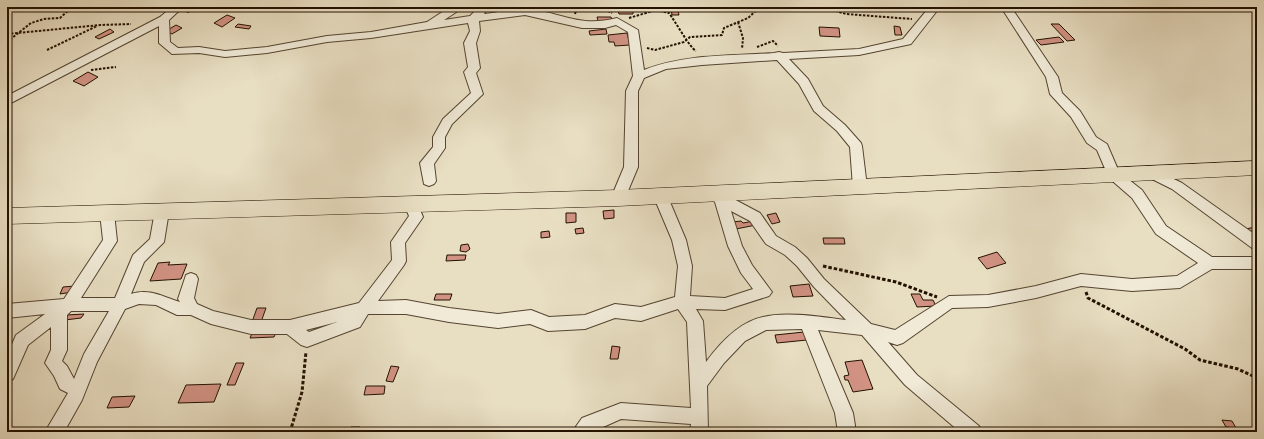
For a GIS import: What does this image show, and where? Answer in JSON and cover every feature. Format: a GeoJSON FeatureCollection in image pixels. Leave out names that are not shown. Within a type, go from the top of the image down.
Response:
{"type":"FeatureCollection","features":[{"type":"Feature","properties":{"kind":"highway"},"geometry":{"type":"LineString","coordinates":[[7,216],[618,198],[660,195],[711,195],[1257,168]]}},
{"type":"Feature","properties":{"kind":"street"},"geometry":{"type":"LineString","coordinates":[[10,99],[164,19],[178,7]]}},
{"type":"Feature","properties":{"kind":"street"},"geometry":{"type":"LineString","coordinates":[[427,25],[435,22],[448,12],[459,7]]}},
{"type":"Feature","properties":{"kind":"street"},"geometry":{"type":"LineString","coordinates":[[473,19],[480,12],[478,7]]}},
{"type":"Feature","properties":{"kind":"street"},"geometry":{"type":"LineString","coordinates":[[1006,7],[1052,77],[1056,94],[1076,114],[1091,140],[1102,147],[1114,175],[1137,194],[1161,230],[1209,263]]}},
{"type":"Feature","properties":{"kind":"street"},"geometry":{"type":"LineString","coordinates":[[164,19],[165,43],[176,52],[199,50],[225,54],[294,46],[327,39],[371,35],[427,25],[524,12],[534,13],[571,24],[606,25],[618,21],[633,30],[633,44],[639,76],[632,91],[631,167],[618,198]]}},
{"type":"Feature","properties":{"kind":"street"},"geometry":{"type":"LineString","coordinates":[[639,76],[664,66],[710,60],[779,55],[859,52],[907,42],[929,15]]}},
{"type":"Feature","properties":{"kind":"street"},"geometry":{"type":"LineString","coordinates":[[429,181],[427,163],[439,148],[439,137],[447,122],[477,94],[470,72],[474,68],[470,43],[475,31],[473,19]]}},
{"type":"Feature","properties":{"kind":"street"},"geometry":{"type":"LineString","coordinates":[[779,55],[804,82],[818,108],[841,128],[856,146],[860,187]]}},
{"type":"Feature","properties":{"kind":"street"},"geometry":{"type":"LineString","coordinates":[[1151,173],[1177,186],[1257,244]]}},
{"type":"Feature","properties":{"kind":"street"},"geometry":{"type":"LineString","coordinates":[[581,432],[588,424],[621,411],[700,425],[695,321],[682,300],[685,266],[680,240],[660,195]]}},
{"type":"Feature","properties":{"kind":"street"},"geometry":{"type":"LineString","coordinates":[[711,195],[755,217],[771,240],[790,251],[802,262],[820,284],[866,329],[911,380],[973,432]]}},
{"type":"Feature","properties":{"kind":"street"},"geometry":{"type":"LineString","coordinates":[[7,311],[120,304],[139,298],[157,300],[178,308],[192,309],[211,317],[251,327],[290,327],[364,308],[406,306],[449,315],[498,321],[531,317],[548,324],[585,322],[615,310],[641,314],[682,300],[706,304],[725,304],[764,292],[746,269],[711,195]]}},
{"type":"Feature","properties":{"kind":"street"},"geometry":{"type":"LineString","coordinates":[[290,327],[307,340],[354,322],[399,261],[398,242],[416,217],[411,204]]}},
{"type":"Feature","properties":{"kind":"street"},"geometry":{"type":"LineString","coordinates":[[54,432],[78,389],[90,359],[120,304],[138,259],[157,242],[162,211]]}},
{"type":"Feature","properties":{"kind":"street"},"geometry":{"type":"LineString","coordinates":[[7,374],[22,340],[63,308],[110,241],[107,213]]}},
{"type":"Feature","properties":{"kind":"street"},"geometry":{"type":"LineString","coordinates":[[699,384],[718,358],[738,336],[764,323],[807,322],[866,329],[896,338],[948,302],[988,301],[1036,292],[1081,280],[1132,286],[1180,282],[1209,263],[1257,263]]}},
{"type":"Feature","properties":{"kind":"street"},"geometry":{"type":"LineString","coordinates":[[191,279],[186,299],[192,309]]}},
{"type":"Feature","properties":{"kind":"street"},"geometry":{"type":"LineString","coordinates":[[63,308],[59,350],[53,363],[61,371],[66,384],[78,389]]}},
{"type":"Feature","properties":{"kind":"street"},"geometry":{"type":"LineString","coordinates":[[807,322],[844,413],[847,432]]}},
{"type":"Feature","properties":{"kind":"street"},"geometry":{"type":"LineString","coordinates":[[43,324],[59,350]]}},
{"type":"Feature","properties":{"kind":"path"},"geometry":{"type":"LineString","coordinates":[[7,42],[17,32],[43,17],[60,18],[72,7]]}},
{"type":"Feature","properties":{"kind":"path"},"geometry":{"type":"LineString","coordinates":[[633,44],[655,50],[684,42],[690,37],[722,35],[724,28],[748,18],[760,7]]}},
{"type":"Feature","properties":{"kind":"path"},"geometry":{"type":"LineString","coordinates":[[776,7],[823,7],[846,14],[862,14],[903,19],[929,15]]}},
{"type":"Feature","properties":{"kind":"path"},"geometry":{"type":"LineString","coordinates":[[618,21],[656,10],[669,13],[688,40],[692,49],[707,56],[710,60]]}},
{"type":"Feature","properties":{"kind":"path"},"geometry":{"type":"LineString","coordinates":[[738,22],[743,38],[742,58]]}},
{"type":"Feature","properties":{"kind":"path"},"geometry":{"type":"LineString","coordinates":[[7,34],[100,24],[137,23]]}},
{"type":"Feature","properties":{"kind":"path"},"geometry":{"type":"LineString","coordinates":[[47,50],[100,24]]}},
{"type":"Feature","properties":{"kind":"path"},"geometry":{"type":"LineString","coordinates":[[7,61],[10,82],[8,89],[10,99]]}},
{"type":"Feature","properties":{"kind":"path"},"geometry":{"type":"LineString","coordinates":[[802,262],[922,289],[948,302]]}},
{"type":"Feature","properties":{"kind":"path"},"geometry":{"type":"LineString","coordinates":[[1081,280],[1088,298],[1185,349],[1200,360],[1238,369],[1257,378]]}},
{"type":"Feature","properties":{"kind":"path"},"geometry":{"type":"LineString","coordinates":[[290,432],[302,392],[307,340]]}},
{"type":"Feature","properties":{"kind":"building"},"geometry":{"type":"Polygon","coordinates":[[[677,7],[679,15],[672,15],[671,8],[677,7]]]}},
{"type":"Feature","properties":{"kind":"building"},"geometry":{"type":"Polygon","coordinates":[[[1071,7],[1090,7],[1091,9],[1073,9],[1071,7]]]}},
{"type":"Feature","properties":{"kind":"building"},"geometry":{"type":"Polygon","coordinates":[[[633,10],[633,14],[619,14],[618,11],[633,10]]]}},
{"type":"Feature","properties":{"kind":"building"},"geometry":{"type":"Polygon","coordinates":[[[227,15],[235,18],[222,27],[214,23],[227,15]]]}},
{"type":"Feature","properties":{"kind":"building"},"geometry":{"type":"Polygon","coordinates":[[[597,17],[611,17],[613,23],[598,21],[597,17]]]}},
{"type":"Feature","properties":{"kind":"building"},"geometry":{"type":"Polygon","coordinates":[[[238,24],[251,26],[249,29],[235,27],[238,24]]]}},
{"type":"Feature","properties":{"kind":"building"},"geometry":{"type":"Polygon","coordinates":[[[1051,24],[1059,24],[1075,40],[1067,41],[1051,24]]]}},
{"type":"Feature","properties":{"kind":"building"},"geometry":{"type":"Polygon","coordinates":[[[176,25],[182,28],[172,34],[166,31],[176,25]]]}},
{"type":"Feature","properties":{"kind":"building"},"geometry":{"type":"Polygon","coordinates":[[[894,26],[900,27],[902,35],[895,35],[894,26]]]}},
{"type":"Feature","properties":{"kind":"building"},"geometry":{"type":"Polygon","coordinates":[[[819,27],[839,28],[840,37],[820,36],[819,27]]]}},
{"type":"Feature","properties":{"kind":"building"},"geometry":{"type":"Polygon","coordinates":[[[110,29],[114,32],[99,39],[95,37],[110,29]]]}},
{"type":"Feature","properties":{"kind":"building"},"geometry":{"type":"Polygon","coordinates":[[[606,29],[607,34],[590,35],[589,31],[606,29]]]}},
{"type":"Feature","properties":{"kind":"building"},"geometry":{"type":"Polygon","coordinates":[[[627,33],[630,45],[615,46],[614,42],[609,42],[608,35],[627,33]]]}},
{"type":"Feature","properties":{"kind":"building"},"geometry":{"type":"Polygon","coordinates":[[[1059,37],[1064,42],[1041,45],[1036,40],[1059,37]]]}},
{"type":"Feature","properties":{"kind":"building"},"geometry":{"type":"Polygon","coordinates":[[[88,72],[98,77],[84,86],[73,81],[88,72]]]}},
{"type":"Feature","properties":{"kind":"building"},"geometry":{"type":"Polygon","coordinates":[[[614,210],[614,218],[604,219],[603,211],[614,210]]]}},
{"type":"Feature","properties":{"kind":"building"},"geometry":{"type":"Polygon","coordinates":[[[566,213],[576,213],[576,222],[566,223],[566,213]]]}},
{"type":"Feature","properties":{"kind":"building"},"geometry":{"type":"Polygon","coordinates":[[[776,213],[780,222],[772,224],[767,215],[776,213]]]}},
{"type":"Feature","properties":{"kind":"building"},"geometry":{"type":"Polygon","coordinates":[[[741,221],[743,223],[754,221],[756,225],[736,229],[733,222],[741,221]]]}},
{"type":"Feature","properties":{"kind":"building"},"geometry":{"type":"Polygon","coordinates":[[[1256,227],[1257,237],[1245,229],[1256,227]]]}},
{"type":"Feature","properties":{"kind":"building"},"geometry":{"type":"Polygon","coordinates":[[[583,228],[584,233],[576,234],[575,229],[583,228]]]}},
{"type":"Feature","properties":{"kind":"building"},"geometry":{"type":"Polygon","coordinates":[[[549,231],[550,237],[541,238],[541,232],[549,231]]]}},
{"type":"Feature","properties":{"kind":"building"},"geometry":{"type":"Polygon","coordinates":[[[823,238],[844,238],[845,244],[824,244],[823,238]]]}},
{"type":"Feature","properties":{"kind":"building"},"geometry":{"type":"Polygon","coordinates":[[[468,244],[470,249],[466,252],[460,251],[461,245],[468,244]]]}},
{"type":"Feature","properties":{"kind":"building"},"geometry":{"type":"Polygon","coordinates":[[[997,252],[1006,263],[987,269],[978,258],[997,252]]]}},
{"type":"Feature","properties":{"kind":"building"},"geometry":{"type":"Polygon","coordinates":[[[447,255],[466,255],[465,260],[446,261],[447,255]]]}},
{"type":"Feature","properties":{"kind":"building"},"geometry":{"type":"Polygon","coordinates":[[[170,262],[168,265],[187,264],[181,279],[150,281],[158,263],[170,262]]]}},
{"type":"Feature","properties":{"kind":"building"},"geometry":{"type":"Polygon","coordinates":[[[809,284],[813,296],[793,297],[790,286],[809,284]]]}},
{"type":"Feature","properties":{"kind":"building"},"geometry":{"type":"Polygon","coordinates":[[[75,286],[72,292],[60,294],[63,287],[75,286]]]}},
{"type":"Feature","properties":{"kind":"building"},"geometry":{"type":"Polygon","coordinates":[[[436,294],[452,294],[450,300],[434,300],[436,294]]]}},
{"type":"Feature","properties":{"kind":"building"},"geometry":{"type":"Polygon","coordinates":[[[911,294],[920,294],[923,300],[933,300],[936,306],[917,307],[911,294]]]}},
{"type":"Feature","properties":{"kind":"building"},"geometry":{"type":"Polygon","coordinates":[[[257,308],[266,308],[261,322],[252,322],[257,308]]]}},
{"type":"Feature","properties":{"kind":"building"},"geometry":{"type":"Polygon","coordinates":[[[84,314],[81,318],[65,320],[67,315],[84,314]]]}},
{"type":"Feature","properties":{"kind":"building"},"geometry":{"type":"Polygon","coordinates":[[[253,331],[277,331],[274,337],[250,338],[253,331]]]}},
{"type":"Feature","properties":{"kind":"building"},"geometry":{"type":"Polygon","coordinates":[[[804,332],[807,340],[777,343],[775,335],[804,332]]]}},
{"type":"Feature","properties":{"kind":"building"},"geometry":{"type":"Polygon","coordinates":[[[612,346],[620,347],[618,359],[610,359],[612,346]]]}},
{"type":"Feature","properties":{"kind":"building"},"geometry":{"type":"Polygon","coordinates":[[[862,360],[873,389],[853,392],[848,380],[845,380],[844,376],[849,375],[845,362],[862,360]]]}},
{"type":"Feature","properties":{"kind":"building"},"geometry":{"type":"Polygon","coordinates":[[[236,363],[244,363],[235,385],[227,385],[236,363]]]}},
{"type":"Feature","properties":{"kind":"building"},"geometry":{"type":"Polygon","coordinates":[[[391,366],[399,367],[393,382],[386,381],[391,366]]]}},
{"type":"Feature","properties":{"kind":"building"},"geometry":{"type":"Polygon","coordinates":[[[221,384],[214,402],[178,403],[186,385],[221,384]]]}},
{"type":"Feature","properties":{"kind":"building"},"geometry":{"type":"Polygon","coordinates":[[[366,386],[385,386],[384,394],[364,395],[366,386]]]}},
{"type":"Feature","properties":{"kind":"building"},"geometry":{"type":"Polygon","coordinates":[[[135,396],[129,407],[107,408],[112,397],[135,396]]]}},
{"type":"Feature","properties":{"kind":"building"},"geometry":{"type":"Polygon","coordinates":[[[1222,420],[1232,421],[1236,428],[1226,427],[1222,420]]]}},
{"type":"Feature","properties":{"kind":"building"},"geometry":{"type":"Polygon","coordinates":[[[351,427],[360,427],[359,432],[350,432],[351,427]]]}}]}
